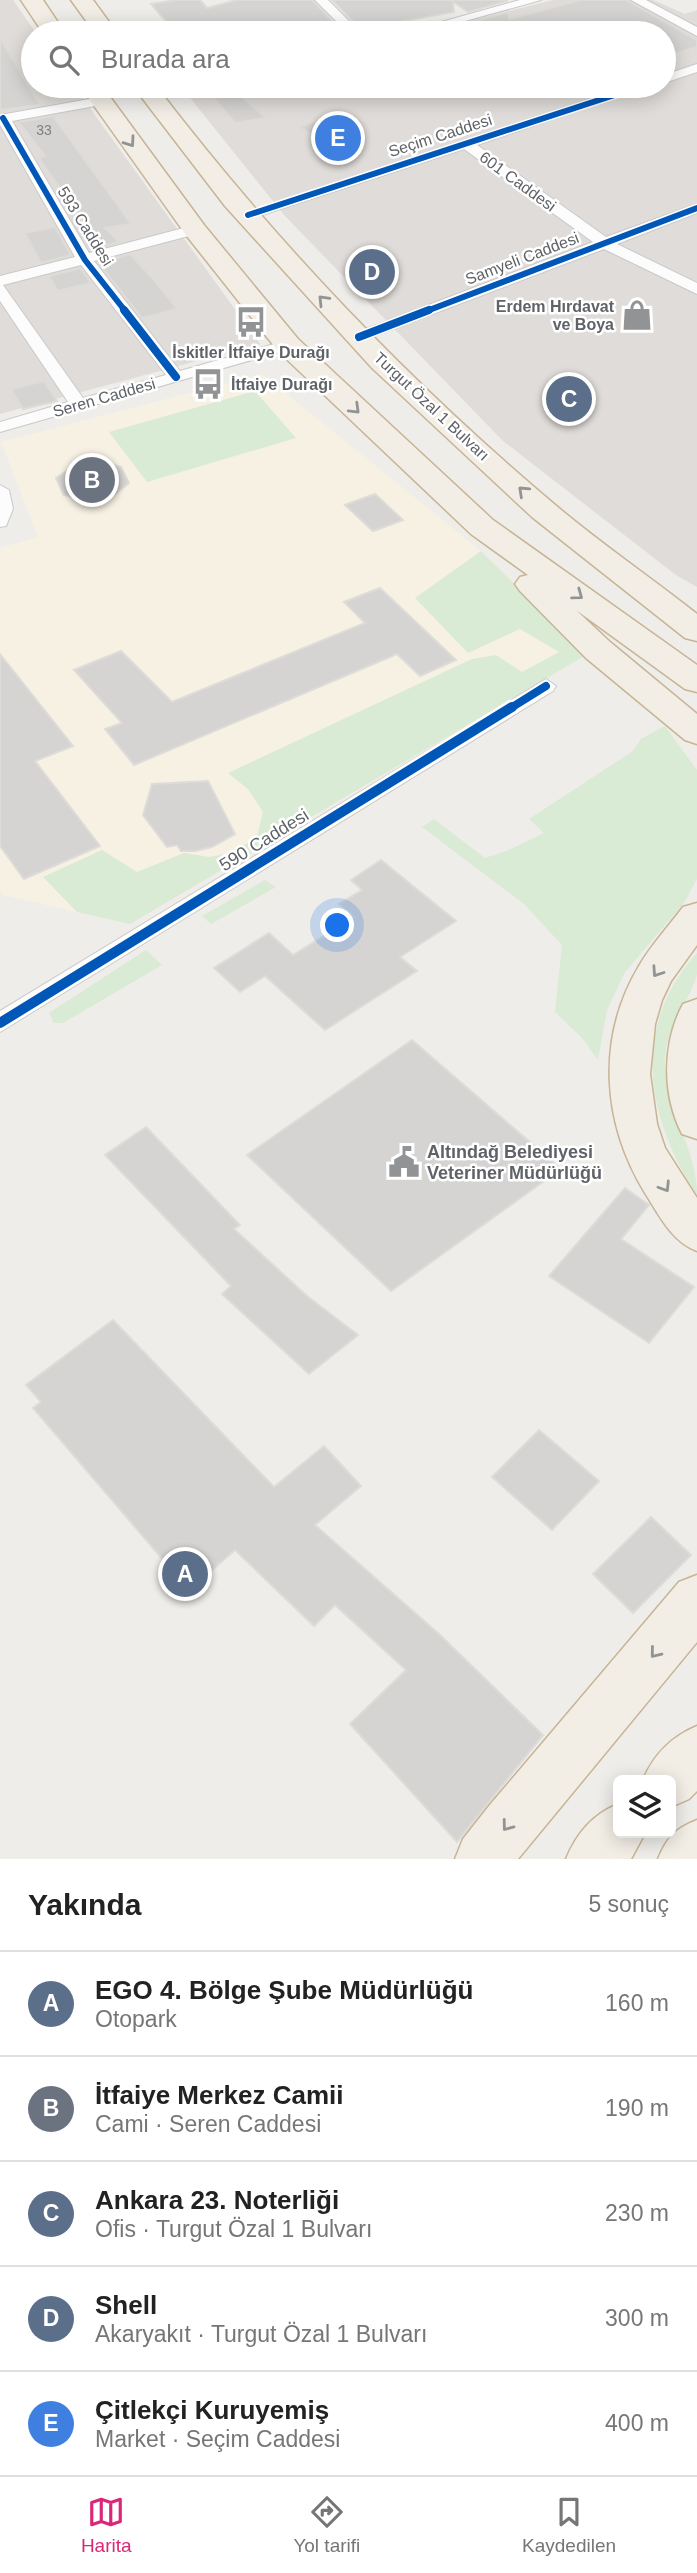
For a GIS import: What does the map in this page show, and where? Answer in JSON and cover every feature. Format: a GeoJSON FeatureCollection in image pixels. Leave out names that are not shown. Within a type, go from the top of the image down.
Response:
{"type":"FeatureCollection","features":[{"type":"Feature","properties":{"kind":"highway"},"geometry":{"type":"LineString","coordinates":[[32,0],[46,21]]}},
{"type":"Feature","properties":{"kind":"highway"},"geometry":{"type":"LineString","coordinates":[[82,0],[97,21]]}},
{"type":"Feature","properties":{"kind":"highway"},"geometry":{"type":"LineString","coordinates":[[100,98],[195,230],[288,345],[482,527],[543,598],[652,697],[697,732]]}},
{"type":"Feature","properties":{"kind":"highway","name":"Turgut Özal 1 Bulvarı"},"geometry":{"type":"LineString","coordinates":[[153,98],[248,215],[359,337],[450,426],[575,535],[697,631]]}},
{"type":"Feature","properties":{"kind":"highway"},"geometry":{"type":"LineString","coordinates":[[482,527],[691,677]]}},
{"type":"Feature","properties":{"kind":"highway"},"geometry":{"type":"LineString","coordinates":[[575,535],[697,605]]}},
{"type":"Feature","properties":{"kind":"highway"},"geometry":{"type":"LineString","coordinates":[[652,697],[697,753]]}},
{"type":"Feature","properties":{"kind":"highway"},"geometry":{"type":"LineString","coordinates":[[697,917],[652,979],[635,1024],[629,1064],[636,1128],[653,1168],[697,1232]]}},
{"type":"Feature","properties":{"kind":"highway"},"geometry":{"type":"LineString","coordinates":[[697,1015],[685,1062],[689,1098],[697,1122]]}},
{"type":"Feature","properties":{"kind":"highway"},"geometry":{"type":"LineString","coordinates":[[483,1859],[523,1805],[697,1600]]}},
{"type":"Feature","properties":{"kind":"highway"},"geometry":{"type":"LineString","coordinates":[[675,1775],[697,1753]]}},
{"type":"Feature","properties":{"kind":"highway"},"geometry":{"type":"LineString","coordinates":[[594,1859],[613,1838]]}},
{"type":"Feature","properties":{"kind":"highway"},"geometry":{"type":"LineString","coordinates":[[686,1859],[697,1848]]}},
{"type":"Feature","properties":{"kind":"street"},"geometry":{"type":"LineString","coordinates":[[321,0],[343,21]]}},
{"type":"Feature","properties":{"kind":"street"},"geometry":{"type":"LineString","coordinates":[[471,0],[485,12]]}},
{"type":"Feature","properties":{"kind":"street"},"geometry":{"type":"LineString","coordinates":[[452,21],[535,0]]}},
{"type":"Feature","properties":{"kind":"street"},"geometry":{"type":"LineString","coordinates":[[637,0],[697,32]]}},
{"type":"Feature","properties":{"kind":"street"},"geometry":{"type":"LineString","coordinates":[[676,75],[697,68]]}},
{"type":"Feature","properties":{"kind":"street"},"geometry":{"type":"LineString","coordinates":[[2,119],[78,98]]}},
{"type":"Feature","properties":{"kind":"street","name":"Seçim Caddesi"},"geometry":{"type":"LineString","coordinates":[[248,215],[605,98]]}},
{"type":"Feature","properties":{"kind":"street","name":"593 Caddesi"},"geometry":{"type":"LineString","coordinates":[[2,119],[85,260],[177,377]]}},
{"type":"Feature","properties":{"kind":"street","name":"601 Caddesi"},"geometry":{"type":"LineString","coordinates":[[465,143],[604,243],[697,289]]}},
{"type":"Feature","properties":{"kind":"street","name":"Samyeli Caddesi"},"geometry":{"type":"LineString","coordinates":[[359,337],[697,208]]}},
{"type":"Feature","properties":{"kind":"street"},"geometry":{"type":"LineString","coordinates":[[0,281],[195,230]]}},
{"type":"Feature","properties":{"kind":"street"},"geometry":{"type":"LineString","coordinates":[[0,289],[78,404]]}},
{"type":"Feature","properties":{"kind":"street","name":"Seren Caddesi"},"geometry":{"type":"LineString","coordinates":[[0,427],[288,345]]}},
{"type":"Feature","properties":{"kind":"street"},"geometry":{"type":"LineString","coordinates":[[0,490],[4,509],[0,522]]}},
{"type":"Feature","properties":{"kind":"street","name":"590 Caddesi"},"geometry":{"type":"LineString","coordinates":[[0,1023],[546,686]]}},
{"type":"Feature","properties":{"kind":"shaded area"},"geometry":{"type":"Polygon","coordinates":[[[0,0],[13,0],[28,21],[21,21],[21,98],[83,98],[260,344],[0,414],[0,0]]]}},
{"type":"Feature","properties":{"kind":"shaded area"},"geometry":{"type":"Polygon","coordinates":[[[553,0],[653,0],[685,14],[697,10],[697,587],[676,575],[503,441],[285,216],[190,98],[676,98],[676,21],[470,21],[553,0]]]}},
{"type":"Feature","properties":{"kind":"shaded area"},"geometry":{"type":"Polygon","coordinates":[[[262,374],[481,551],[586,655],[130,924],[3,895],[0,890],[0,548],[38,537],[1,442],[262,374]]]}},
{"type":"Feature","properties":{"kind":"green space"},"geometry":{"type":"Polygon","coordinates":[[[255,391],[296,438],[147,482],[109,432],[255,391]]]}},
{"type":"Feature","properties":{"kind":"green space"},"geometry":{"type":"Polygon","coordinates":[[[481,551],[586,655],[130,924],[77,912],[43,877],[102,850],[137,872],[184,853],[209,857],[231,853],[257,837],[263,812],[248,789],[228,773],[472,659],[496,655],[522,672],[559,652],[520,629],[468,653],[415,598],[481,551]]]}},
{"type":"Feature","properties":{"kind":"green space"},"geometry":{"type":"Polygon","coordinates":[[[665,726],[697,770],[697,879],[684,903],[625,972],[607,1010],[598,1060],[582,1038],[555,1012],[562,945],[524,904],[422,827],[434,819],[485,858],[509,850],[544,833],[529,819],[633,751],[641,739],[665,726]]]}},
{"type":"Feature","properties":{"kind":"green space"},"geometry":{"type":"Polygon","coordinates":[[[265,880],[276,887],[211,924],[202,916],[265,880]]]}},
{"type":"Feature","properties":{"kind":"green space"},"geometry":{"type":"Polygon","coordinates":[[[146,950],[162,965],[63,1023],[54,1023],[49,1013],[146,950]]]}},
{"type":"Feature","properties":{"kind":"green space"},"geometry":{"type":"Polygon","coordinates":[[[697,953],[697,974],[673,1026],[665,1060],[670,1096],[692,1162],[697,1195],[666,1135],[657,1104],[653,1072],[654,1042],[662,1011],[676,981],[697,953]]]}},
{"type":"Feature","properties":{"kind":"building"},"geometry":{"type":"Polygon","coordinates":[[[200,0],[207,8],[237,0],[312,0],[332,21],[166,21],[151,4],[200,0]]]}},
{"type":"Feature","properties":{"kind":"building"},"geometry":{"type":"Polygon","coordinates":[[[332,0],[507,0],[468,12],[453,2],[454,12],[404,21],[353,21],[332,0]]]}},
{"type":"Feature","properties":{"kind":"building"},"geometry":{"type":"Polygon","coordinates":[[[580,0],[626,0],[663,21],[480,20],[508,12],[509,19],[580,0]]]}},
{"type":"Feature","properties":{"kind":"building"},"geometry":{"type":"Polygon","coordinates":[[[676,28],[697,40],[697,47],[676,53],[676,28]]]}},
{"type":"Feature","properties":{"kind":"building"},"geometry":{"type":"Polygon","coordinates":[[[0,38],[21,73],[21,98],[36,98],[40,105],[0,110],[0,38]]]}},
{"type":"Feature","properties":{"kind":"building"},"geometry":{"type":"Polygon","coordinates":[[[214,98],[243,98],[266,118],[235,123],[214,98]]]}},
{"type":"Feature","properties":{"kind":"building"},"geometry":{"type":"Polygon","coordinates":[[[53,116],[131,224],[105,228],[119,242],[90,250],[75,224],[84,222],[39,158],[45,156],[19,122],[53,116]]]}},
{"type":"Feature","properties":{"kind":"building"},"geometry":{"type":"Polygon","coordinates":[[[328,117],[369,142],[339,152],[299,127],[328,117]]]}},
{"type":"Feature","properties":{"kind":"building"},"geometry":{"type":"Polygon","coordinates":[[[55,227],[71,255],[41,263],[25,233],[55,227]]]}},
{"type":"Feature","properties":{"kind":"building"},"geometry":{"type":"Polygon","coordinates":[[[130,254],[177,309],[142,318],[99,263],[130,254]]]}},
{"type":"Feature","properties":{"kind":"building"},"geometry":{"type":"Polygon","coordinates":[[[80,268],[91,283],[58,291],[49,276],[80,268]]]}},
{"type":"Feature","properties":{"kind":"building"},"geometry":{"type":"Polygon","coordinates":[[[44,381],[57,401],[23,409],[11,389],[44,381]]]}},
{"type":"Feature","properties":{"kind":"building"},"geometry":{"type":"Polygon","coordinates":[[[100,461],[121,467],[129,483],[114,495],[94,500],[64,495],[56,478],[74,466],[100,461]]]}},
{"type":"Feature","properties":{"kind":"building"},"geometry":{"type":"Polygon","coordinates":[[[375,494],[403,520],[373,531],[345,505],[375,494]]]}},
{"type":"Feature","properties":{"kind":"building"},"geometry":{"type":"Polygon","coordinates":[[[380,588],[456,660],[420,676],[397,654],[134,765],[105,729],[122,723],[74,670],[121,651],[172,702],[365,623],[344,602],[380,588]]]}},
{"type":"Feature","properties":{"kind":"building"},"geometry":{"type":"Polygon","coordinates":[[[0,654],[73,746],[35,761],[100,846],[24,879],[0,846],[0,654]]]}},
{"type":"Feature","properties":{"kind":"building"},"geometry":{"type":"Polygon","coordinates":[[[208,781],[235,834],[212,847],[195,851],[181,851],[177,845],[167,847],[143,815],[152,784],[208,781]]]}},
{"type":"Feature","properties":{"kind":"building"},"geometry":{"type":"Polygon","coordinates":[[[381,860],[456,921],[400,957],[417,971],[325,1030],[265,976],[240,992],[214,968],[269,933],[293,955],[354,917],[339,904],[362,890],[351,880],[381,860]]]}},
{"type":"Feature","properties":{"kind":"building","name":"Altındağ Belediyesi Veteriner Müdürlüğü"},"geometry":{"type":"Polygon","coordinates":[[[412,1040],[561,1169],[391,1291],[247,1155],[412,1040]]]}},
{"type":"Feature","properties":{"kind":"building"},"geometry":{"type":"Polygon","coordinates":[[[146,1127],[240,1225],[234,1229],[307,1296],[358,1335],[309,1374],[222,1294],[231,1286],[105,1155],[146,1127]]]}},
{"type":"Feature","properties":{"kind":"building"},"geometry":{"type":"Polygon","coordinates":[[[625,1188],[649,1205],[621,1239],[694,1287],[649,1343],[549,1276],[625,1188]]]}},
{"type":"Feature","properties":{"kind":"building"},"geometry":{"type":"Polygon","coordinates":[[[113,1320],[274,1487],[324,1446],[361,1486],[315,1525],[439,1634],[543,1735],[457,1842],[350,1724],[406,1670],[335,1605],[314,1626],[235,1550],[189,1590],[33,1408],[41,1402],[26,1385],[113,1320]]]}},
{"type":"Feature","properties":{"kind":"building"},"geometry":{"type":"Polygon","coordinates":[[[539,1430],[599,1481],[552,1530],[492,1477],[539,1430]]]}},
{"type":"Feature","properties":{"kind":"building"},"geometry":{"type":"Polygon","coordinates":[[[651,1517],[691,1555],[633,1613],[593,1574],[651,1517]]]}},
{"type":"Feature","properties":{"kind":"cycle path"},"geometry":{"type":"LineString","coordinates":[[248,215],[605,98]]}},
{"type":"Feature","properties":{"kind":"cycle path"},"geometry":{"type":"LineString","coordinates":[[3,118],[85,260],[176,377]]}},
{"type":"Feature","properties":{"kind":"cycle path"},"geometry":{"type":"LineString","coordinates":[[359,337],[697,208]]}},
{"type":"Feature","properties":{"kind":"cycle path"},"geometry":{"type":"LineString","coordinates":[[0,1023],[546,686]]}},
{"type":"Feature","properties":{"kind":"place","name":"Çitlekçi Kuruyemiş"},"geometry":{"type":"Point","coordinates":[338,138]}},
{"type":"Feature","properties":{"kind":"place","name":"Shell"},"geometry":{"type":"Point","coordinates":[372,272]}},
{"type":"Feature","properties":{"kind":"place","name":"Erdem Hırdavat ve Boya"},"geometry":{"type":"Point","coordinates":[637,315]}},
{"type":"Feature","properties":{"kind":"place","name":"İskitler İtfaiye Durağı"},"geometry":{"type":"Point","coordinates":[251,322]}},
{"type":"Feature","properties":{"kind":"place","name":"İtfaiye Durağı"},"geometry":{"type":"Point","coordinates":[208,384]}},
{"type":"Feature","properties":{"kind":"place","name":"Ankara 23. Noterliği"},"geometry":{"type":"Point","coordinates":[569,399]}},
{"type":"Feature","properties":{"kind":"place","name":"İtfaiye Merkez Camii"},"geometry":{"type":"Point","coordinates":[92,480]}},
{"type":"Feature","properties":{"kind":"place","name":"Altındağ Belediyesi Veteriner Müdürlüğü"},"geometry":{"type":"Point","coordinates":[404,1162]}},
{"type":"Feature","properties":{"kind":"place","name":"EGO 4. Bölge Şube Müdürlüğü"},"geometry":{"type":"Point","coordinates":[185,1574]}}]}
